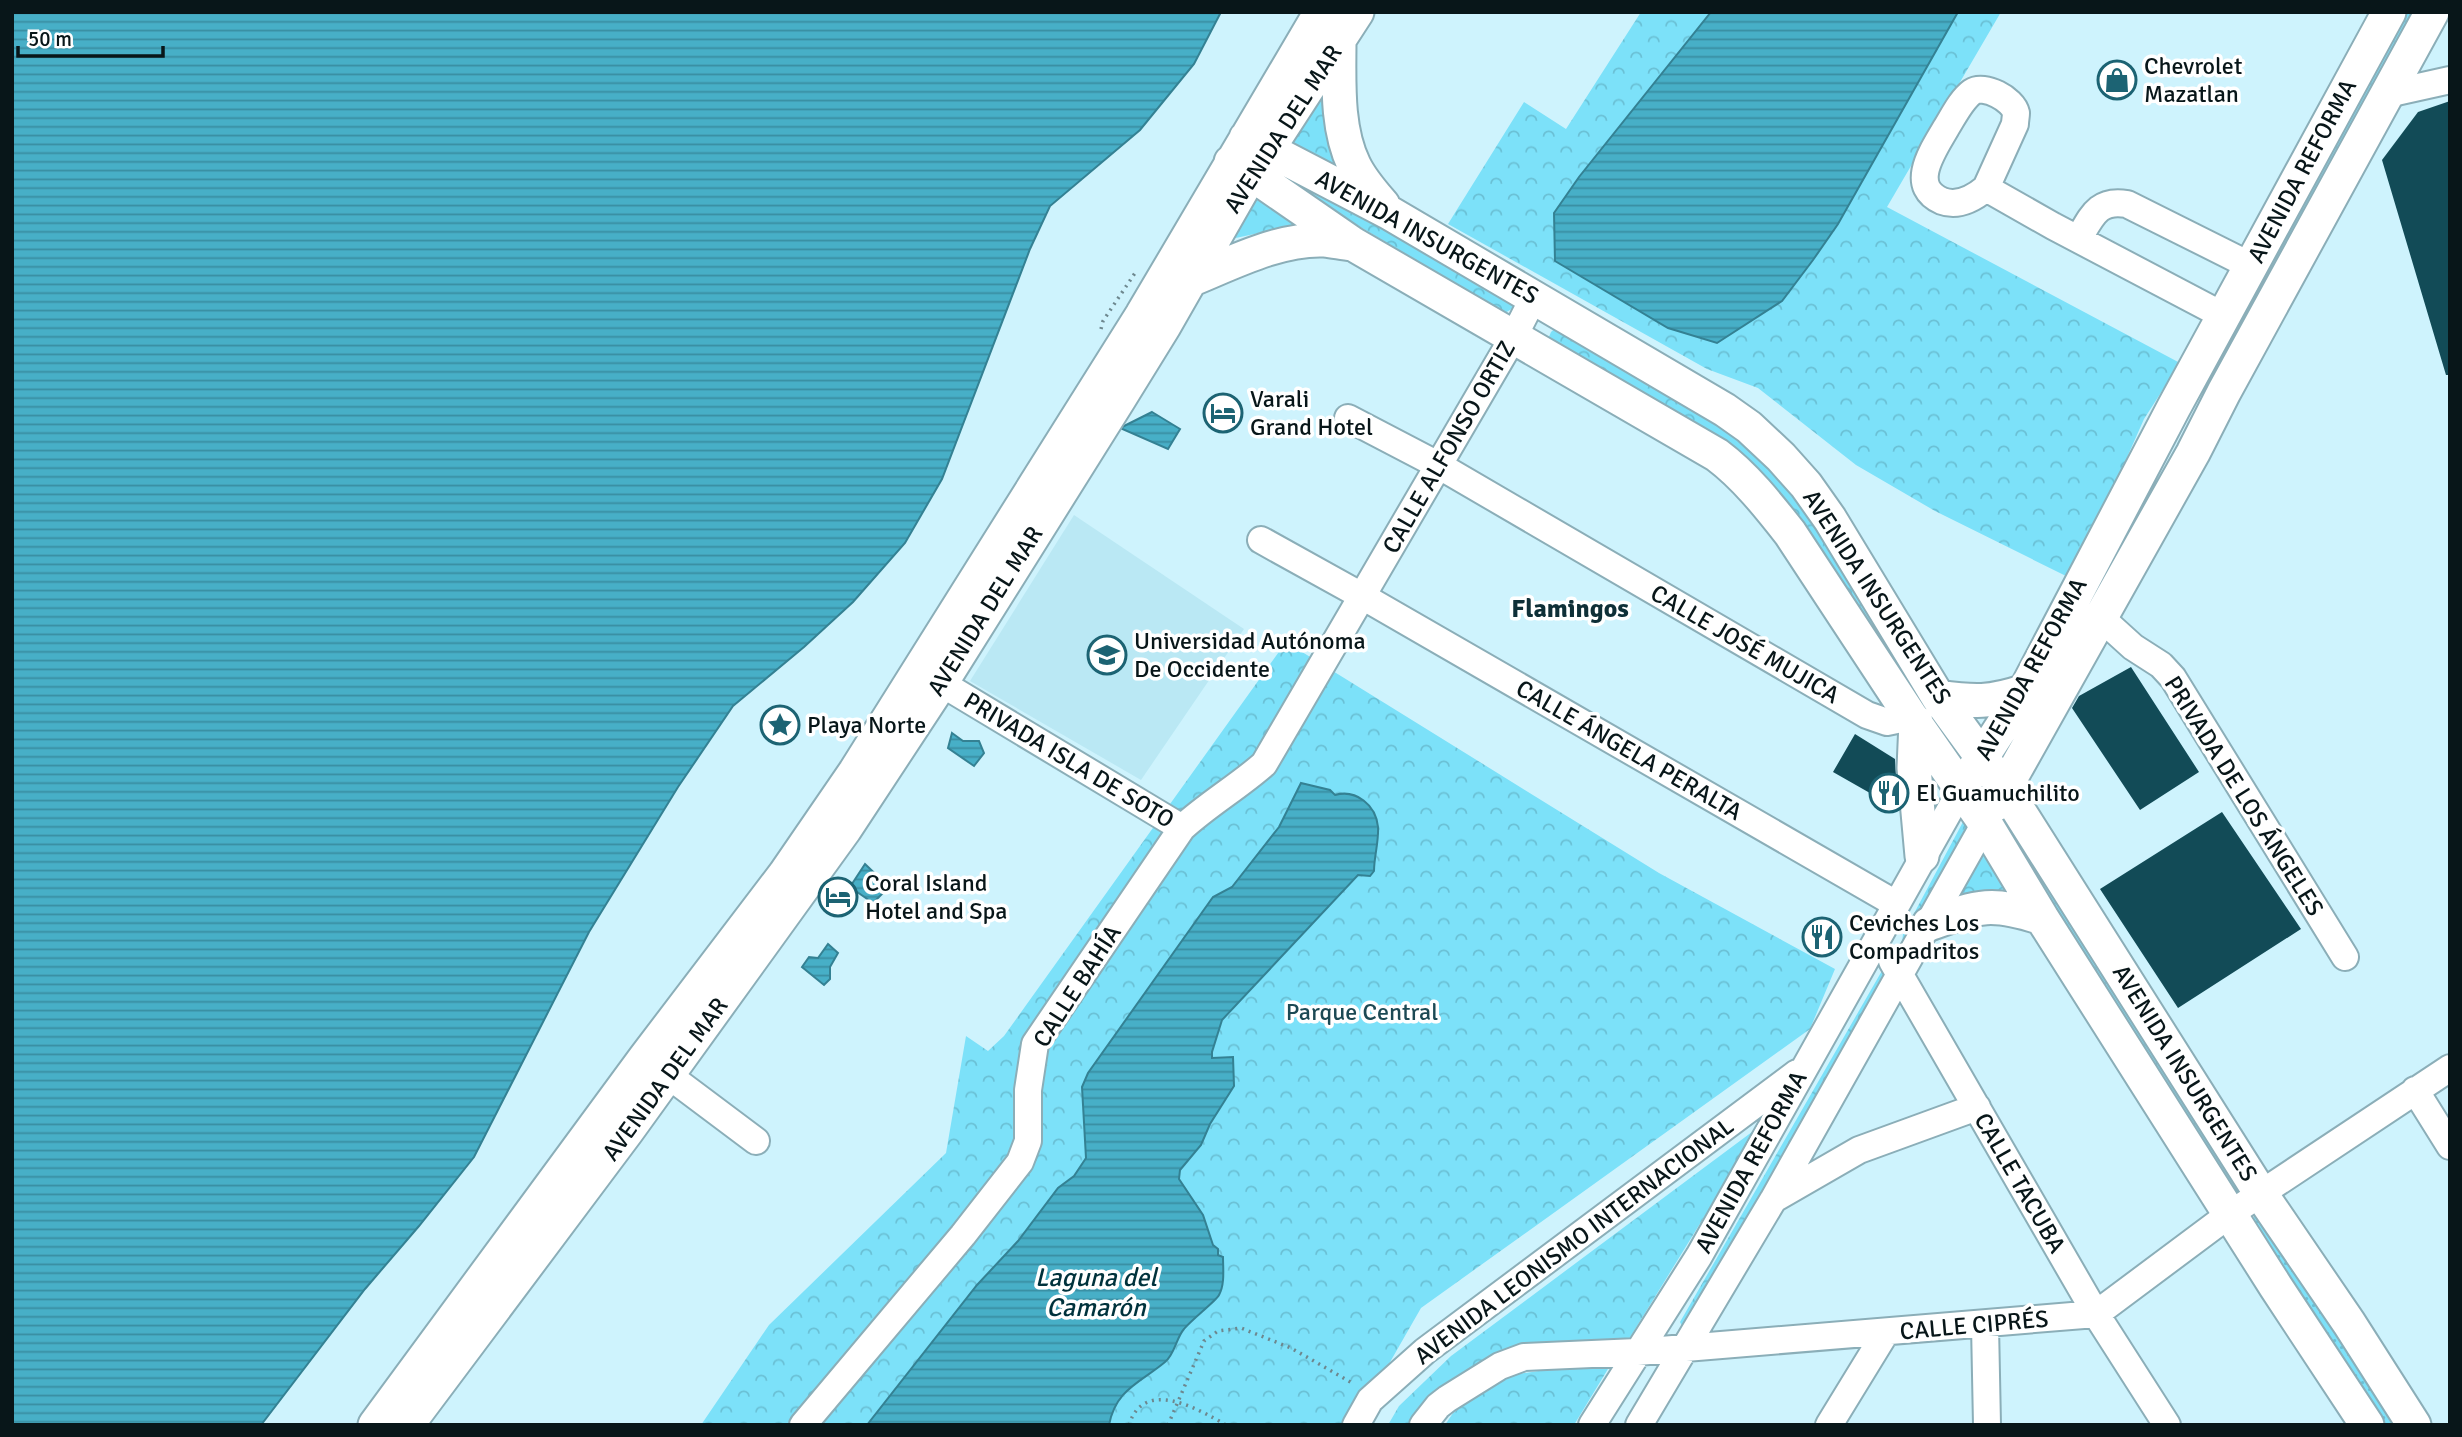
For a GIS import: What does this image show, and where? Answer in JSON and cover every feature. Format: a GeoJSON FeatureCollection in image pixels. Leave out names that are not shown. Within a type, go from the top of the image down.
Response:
{"type":"FeatureCollection","features":[{"type":"Feature","properties":{"kind":"main road","name":"AVENIDA DEL MAR"},"geometry":{"type":"LineString","coordinates":[[375,1425],[656,1066],[785,874],[930,676],[1138,368],[1190,280],[1321,12]]}},
{"type":"Feature","properties":{"kind":"main road","name":"AVENIDA DEL MAR"},"geometry":{"type":"LineString","coordinates":[[930,676],[1142,314],[1250,156],[1339,41],[1357,12]]}},
{"type":"Feature","properties":{"kind":"main road","name":"AVENIDA REFORMA"},"geometry":{"type":"LineString","coordinates":[[1961,790],[2025,691],[2101,544],[2389,12]]}},
{"type":"Feature","properties":{"kind":"main road","name":"AVENIDA REFORMA"},"geometry":{"type":"LineString","coordinates":[[1984,822],[2193,453],[2432,12]]}},
{"type":"Feature","properties":{"kind":"main road"},"geometry":{"type":"LineString","coordinates":[[1339,41],[1339,82],[1346,143],[1353,165],[1388,212]]}},
{"type":"Feature","properties":{"kind":"main road","name":"AVENIDA INSURGENTES"},"geometry":{"type":"LineString","coordinates":[[1250,156],[1388,212],[1725,410],[1749,427],[1781,457],[1806,485],[1830,519],[1938,696],[2005,789],[2261,1194],[2349,1323],[2414,1425]]}},
{"type":"Feature","properties":{"kind":"main road","name":"AVENIDA INSURGENTES"},"geometry":{"type":"LineString","coordinates":[[1250,156],[1353,244],[1686,436],[1732,466],[1790,533],[1913,720],[1984,822],[2230,1214],[2367,1425]]}},
{"type":"Feature","properties":{"kind":"main road"},"geometry":{"type":"LineString","coordinates":[[1190,280],[1244,257],[1278,247],[1324,240],[1353,244]]}},
{"type":"Feature","properties":{"kind":"main road"},"geometry":{"type":"LineString","coordinates":[[2193,376],[2224,392]]}},
{"type":"Feature","properties":{"kind":"main road"},"geometry":{"type":"LineString","coordinates":[[2101,544],[2129,566]]}},
{"type":"Feature","properties":{"kind":"main road"},"geometry":{"type":"LineString","coordinates":[[1938,696],[1986,701],[1999,700],[2025,691]]}},
{"type":"Feature","properties":{"kind":"main road"},"geometry":{"type":"LineString","coordinates":[[1913,720],[1914,768],[1922,856]]}},
{"type":"Feature","properties":{"kind":"main road"},"geometry":{"type":"LineString","coordinates":[[1929,924],[1966,910],[1987,906],[2010,908],[2042,918]]}},
{"type":"Feature","properties":{"kind":"main road","name":"AVENIDA DEL MAR"},"geometry":{"type":"LineString","coordinates":[[407,1425],[620,1140],[656,1066]]}},
{"type":"Feature","properties":{"kind":"street"},"geometry":{"type":"LineString","coordinates":[[2387,94],[2450,80]]}},
{"type":"Feature","properties":{"kind":"street"},"geometry":{"type":"LineString","coordinates":[[1986,188],[2224,316]]}},
{"type":"Feature","properties":{"kind":"street"},"geometry":{"type":"LineString","coordinates":[[2079,238],[2094,214],[2104,205],[2115,202],[2127,204],[2251,266]]}},
{"type":"Feature","properties":{"kind":"street","name":"CALLE ALFONSO ORTIZ"},"geometry":{"type":"LineString","coordinates":[[1362,596],[1514,336],[1534,297]]}},
{"type":"Feature","properties":{"kind":"street","name":"CALLE JOSÉ MUJICA"},"geometry":{"type":"LineString","coordinates":[[1348,418],[1438,465],[1867,715],[1887,722],[1913,720]]}},
{"type":"Feature","properties":{"kind":"street","name":"CALLE ÁNGELA PERALTA"},"geometry":{"type":"LineString","coordinates":[[1261,540],[1896,904]]}},
{"type":"Feature","properties":{"kind":"street","name":"CALLE BAHÍA"},"geometry":{"type":"LineString","coordinates":[[803,1425],[963,1236],[1020,1162],[1028,1141],[1030,1068],[1035,1044],[1182,828],[1203,808],[1242,783],[1264,764],[1362,596]]}},
{"type":"Feature","properties":{"kind":"street","name":"PRIVADA DE LOS ÁNGELES"},"geometry":{"type":"LineString","coordinates":[[2101,618],[2133,647],[2161,665],[2173,678],[2345,957]]}},
{"type":"Feature","properties":{"kind":"street","name":"PRIVADA ISLA DE SOTO"},"geometry":{"type":"LineString","coordinates":[[930,676],[1182,828]]}},
{"type":"Feature","properties":{"kind":"street","name":"AVENIDA REFORMA"},"geometry":{"type":"LineString","coordinates":[[1592,1425],[1699,1256],[1961,790]]}},
{"type":"Feature","properties":{"kind":"street","name":"AVENIDA REFORMA"},"geometry":{"type":"LineString","coordinates":[[1639,1425],[1773,1200],[1984,822]]}},
{"type":"Feature","properties":{"kind":"street","name":"CALLE TACUBA"},"geometry":{"type":"LineString","coordinates":[[1878,939],[2096,1314],[2167,1425]]}},
{"type":"Feature","properties":{"kind":"street"},"geometry":{"type":"LineString","coordinates":[[656,1066],[756,1141]]}},
{"type":"Feature","properties":{"kind":"street","name":"AVENIDA LEONISMO INTERNACIONAL"},"geometry":{"type":"LineString","coordinates":[[1356,1425],[1370,1400],[1451,1331],[1804,1068]]}},
{"type":"Feature","properties":{"kind":"street"},"geometry":{"type":"LineString","coordinates":[[2261,1194],[2450,1068]]}},
{"type":"Feature","properties":{"kind":"street"},"geometry":{"type":"LineString","coordinates":[[2415,1090],[2450,1146]]}},
{"type":"Feature","properties":{"kind":"street"},"geometry":{"type":"LineString","coordinates":[[1773,1200],[1858,1150],[1977,1107]]}},
{"type":"Feature","properties":{"kind":"street","name":"AVENIDA INSURGENTES"},"geometry":{"type":"LineString","coordinates":[[2230,1214],[2261,1194]]}},
{"type":"Feature","properties":{"kind":"street"},"geometry":{"type":"LineString","coordinates":[[2096,1314],[2230,1214]]}},
{"type":"Feature","properties":{"kind":"street","name":"CALLE CIPRÉS"},"geometry":{"type":"LineString","coordinates":[[1686,1349],[2096,1314]]}},
{"type":"Feature","properties":{"kind":"street"},"geometry":{"type":"LineString","coordinates":[[1985,1325],[1987,1425]]}},
{"type":"Feature","properties":{"kind":"street"},"geometry":{"type":"LineString","coordinates":[[1829,1425],[1886,1332]]}},
{"type":"Feature","properties":{"kind":"street"},"geometry":{"type":"LineString","coordinates":[[1637,1352],[1686,1349]]}},
{"type":"Feature","properties":{"kind":"street","name":"AVENIDA LEONISMO INTERNACIONAL"},"geometry":{"type":"LineString","coordinates":[[1423,1425],[1447,1399],[1512,1360],[1524,1357],[1637,1352]]}},
{"type":"Feature","properties":{"kind":"path"},"geometry":{"type":"LineString","coordinates":[[1101,331],[1123,289],[1137,271]]}},
{"type":"Feature","properties":{"kind":"path"},"geometry":{"type":"LineString","coordinates":[[1168,1425],[1204,1341],[1217,1331],[1241,1328],[1291,1348],[1354,1384],[1370,1400]]}},
{"type":"Feature","properties":{"kind":"path"},"geometry":{"type":"LineString","coordinates":[[1129,1425],[1132,1416],[1142,1404],[1159,1400],[1192,1406],[1226,1425]]}},
{"type":"Feature","properties":{"kind":"shaded area","name":"Universidad Autónoma De Occidente"},"geometry":{"type":"Polygon","coordinates":[[[1074,515],[1244,629],[1141,780],[970,681],[1074,515]]]}},
{"type":"Feature","properties":{"kind":"green space"},"geometry":{"type":"Polygon","coordinates":[[[1641,12],[2001,12],[1887,207],[2180,363],[2144,419],[2083,557],[2066,576],[1935,511],[1856,465],[1758,388],[1707,369],[1448,224],[1524,102],[1566,129],[1641,12]]]}},
{"type":"Feature","properties":{"kind":"green space"},"geometry":{"type":"Polygon","coordinates":[[[2402,12],[2416,12],[2267,280],[2268,263],[2402,12]]]}},
{"type":"Feature","properties":{"kind":"green space"},"geometry":{"type":"Polygon","coordinates":[[[1324,90],[1343,171],[1288,146],[1324,90]]]}},
{"type":"Feature","properties":{"kind":"green space"},"geometry":{"type":"Polygon","coordinates":[[[1288,167],[1514,295],[1515,307],[1505,313],[1278,178],[1288,167]]]}},
{"type":"Feature","properties":{"kind":"green space"},"geometry":{"type":"Polygon","coordinates":[[[1262,185],[1311,222],[1231,239],[1262,185]]]}},
{"type":"Feature","properties":{"kind":"green space"},"geometry":{"type":"Polygon","coordinates":[[[1560,324],[1750,447],[1817,522],[1980,766],[1969,780],[1812,537],[1546,344],[1551,332],[1560,324]]]}},
{"type":"Feature","properties":{"kind":"green space","name":"Parque Central"},"geometry":{"type":"Polygon","coordinates":[[[1286,642],[1659,873],[1835,969],[1810,1029],[1421,1308],[1354,1425],[701,1425],[769,1325],[946,1153],[966,1036],[988,1051],[1004,1036],[1286,642]]]}},
{"type":"Feature","properties":{"kind":"green space"},"geometry":{"type":"Polygon","coordinates":[[[1964,820],[1970,829],[1910,943],[1902,943],[1903,934],[1964,820]]]}},
{"type":"Feature","properties":{"kind":"green space"},"geometry":{"type":"Polygon","coordinates":[[[1997,828],[2010,828],[2244,1192],[2236,1194],[1997,828]]]}},
{"type":"Feature","properties":{"kind":"green space"},"geometry":{"type":"Polygon","coordinates":[[[1979,849],[2008,889],[2004,899],[1954,897],[1979,849]]]}},
{"type":"Feature","properties":{"kind":"green space"},"geometry":{"type":"Polygon","coordinates":[[[1883,969],[1893,975],[1684,1330],[1680,1322],[1883,969]]]}},
{"type":"Feature","properties":{"kind":"green space"},"geometry":{"type":"Polygon","coordinates":[[[1760,1126],[1626,1344],[1507,1352],[1415,1425],[1388,1425],[1399,1406],[1451,1356],[1760,1126]]]}},
{"type":"Feature","properties":{"kind":"green space"},"geometry":{"type":"Polygon","coordinates":[[[2261,1211],[2406,1425],[2386,1425],[2254,1224],[2254,1216],[2261,1211]]]}},
{"type":"Feature","properties":{"kind":"green space"},"geometry":{"type":"Polygon","coordinates":[[[1614,1359],[1574,1425],[1445,1425],[1453,1413],[1506,1376],[1614,1359]]]}},
{"type":"Feature","properties":{"kind":"water"},"geometry":{"type":"Polygon","coordinates":[[[12,12],[1221,12],[1194,64],[1140,130],[1050,206],[1030,249],[942,479],[905,543],[853,602],[733,706],[678,787],[589,932],[474,1157],[365,1289],[261,1425],[12,1425],[12,12]]]}},
{"type":"Feature","properties":{"kind":"water"},"geometry":{"type":"Polygon","coordinates":[[[1711,12],[1958,12],[1838,224],[1813,260],[1782,301],[1717,343],[1668,328],[1555,261],[1554,213],[1579,177],[1711,12]]]}},
{"type":"Feature","properties":{"kind":"water"},"geometry":{"type":"Polygon","coordinates":[[[1152,412],[1180,429],[1168,449],[1120,428],[1152,412]]]}},
{"type":"Feature","properties":{"kind":"water"},"geometry":{"type":"Polygon","coordinates":[[[952,733],[963,741],[979,741],[984,753],[974,766],[948,748],[952,733]]]}},
{"type":"Feature","properties":{"kind":"water","name":"Laguna del Camarón"},"geometry":{"type":"Polygon","coordinates":[[[1301,783],[1330,790],[1335,795],[1350,794],[1364,800],[1369,806],[1378,827],[1374,871],[1370,876],[1358,875],[1222,1020],[1212,1058],[1233,1057],[1234,1086],[1210,1124],[1201,1145],[1180,1170],[1179,1179],[1203,1215],[1213,1245],[1218,1249],[1218,1255],[1223,1257],[1223,1281],[1219,1295],[1184,1329],[1168,1359],[1123,1395],[1112,1413],[1109,1425],[867,1425],[977,1285],[1018,1241],[1058,1188],[1074,1176],[1086,1158],[1082,1087],[1088,1073],[1213,897],[1232,887],[1279,827],[1301,783]]]}},
{"type":"Feature","properties":{"kind":"water"},"geometry":{"type":"Polygon","coordinates":[[[865,864],[889,887],[873,903],[850,887],[865,864]]]}},
{"type":"Feature","properties":{"kind":"water"},"geometry":{"type":"Polygon","coordinates":[[[828,944],[838,953],[830,967],[830,979],[824,985],[802,967],[809,957],[818,958],[828,944]]]}},
{"type":"Feature","properties":{"kind":"building"},"geometry":{"type":"Polygon","coordinates":[[[2450,101],[2450,375],[2446,375],[2382,160],[2418,112],[2450,101]]]}},
{"type":"Feature","properties":{"kind":"building"},"geometry":{"type":"Polygon","coordinates":[[[2131,667],[2199,772],[2140,810],[2072,708],[2079,696],[2131,667]]]}},
{"type":"Feature","properties":{"kind":"building","name":"El Guamuchilito"},"geometry":{"type":"Polygon","coordinates":[[[1855,734],[1895,759],[1898,809],[1833,772],[1855,734]]]}},
{"type":"Feature","properties":{"kind":"building"},"geometry":{"type":"Polygon","coordinates":[[[2222,812],[2301,929],[2178,1008],[2100,889],[2222,812]]]}},
{"type":"Feature","properties":{"kind":"place","name":"Chevrolet Mazatlan"},"geometry":{"type":"Point","coordinates":[2117,80]}},
{"type":"Feature","properties":{"kind":"place","name":"Varali Grand Hotel"},"geometry":{"type":"Point","coordinates":[1223,413]}},
{"type":"Feature","properties":{"kind":"place","name":"Universidad Autónoma De Occidente"},"geometry":{"type":"Point","coordinates":[1107,655]}},
{"type":"Feature","properties":{"kind":"place","name":"Playa Norte"},"geometry":{"type":"Point","coordinates":[780,725]}},
{"type":"Feature","properties":{"kind":"place","name":"El Guamuchilito"},"geometry":{"type":"Point","coordinates":[1889,793]}},
{"type":"Feature","properties":{"kind":"place","name":"Coral Island Hotel and Spa"},"geometry":{"type":"Point","coordinates":[838,897]}},
{"type":"Feature","properties":{"kind":"place","name":"Ceviches Los Compadritos"},"geometry":{"type":"Point","coordinates":[1822,937]}},
{"type":"Feature","properties":{"kind":"district","name":"Flamingos"},"geometry":{"type":"Point","coordinates":[1570,609]}}]}
